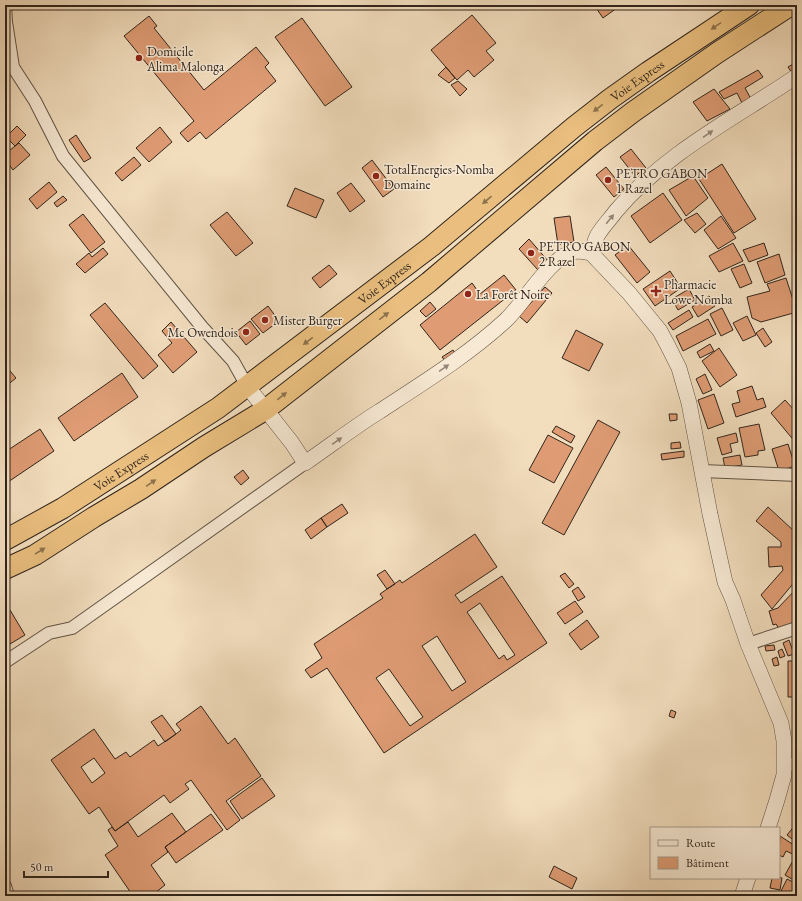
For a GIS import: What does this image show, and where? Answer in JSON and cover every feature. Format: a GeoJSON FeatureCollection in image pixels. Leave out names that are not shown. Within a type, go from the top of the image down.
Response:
{"type":"FeatureCollection","features":[{"type":"Feature","properties":{"kind":"highway","name":"Voie Express"},"geometry":{"type":"LineString","coordinates":[[5,540],[63,508],[218,408],[432,246],[574,127],[610,99],[749,5]]}},
{"type":"Feature","properties":{"kind":"highway"},"geometry":{"type":"LineString","coordinates":[[5,569],[35,555],[94,517],[141,490],[204,447],[265,410],[429,282],[595,141],[633,112],[716,54],[791,5]]}},
{"type":"Feature","properties":{"kind":"street"},"geometry":{"type":"LineString","coordinates":[[5,5],[9,67],[35,102],[63,156],[202,327],[233,362],[247,386],[292,443],[305,463]]}},
{"type":"Feature","properties":{"kind":"street"},"geometry":{"type":"LineString","coordinates":[[591,253],[599,233],[634,192],[657,170],[797,76]]}},
{"type":"Feature","properties":{"kind":"street"},"geometry":{"type":"LineString","coordinates":[[5,662],[48,634],[72,628],[379,411],[474,348],[507,319],[557,260],[575,251],[591,253],[644,311],[660,331],[679,368],[689,403],[710,514],[725,582],[733,600],[748,644],[773,700],[781,723],[784,741],[791,764],[782,784],[768,827]]}},
{"type":"Feature","properties":{"kind":"street"},"geometry":{"type":"LineString","coordinates":[[702,471],[797,475]]}},
{"type":"Feature","properties":{"kind":"street"},"geometry":{"type":"LineString","coordinates":[[748,644],[797,628]]}},
{"type":"Feature","properties":{"kind":"street"},"geometry":{"type":"LineString","coordinates":[[742,896],[748,879]]}},
{"type":"Feature","properties":{"kind":"street"},"geometry":{"type":"LineString","coordinates":[[5,886],[8,896]]}},
{"type":"Feature","properties":{"kind":"building"},"geometry":{"type":"Polygon","coordinates":[[[594,5],[621,5],[603,18],[594,5]]]}},
{"type":"Feature","properties":{"kind":"building"},"geometry":{"type":"Polygon","coordinates":[[[472,15],[496,43],[486,51],[494,60],[474,77],[468,70],[457,80],[431,50],[472,15]]]}},
{"type":"Feature","properties":{"kind":"building"},"geometry":{"type":"Polygon","coordinates":[[[149,16],[157,26],[154,28],[204,90],[256,47],[269,63],[265,67],[276,81],[206,139],[200,132],[188,142],[180,133],[194,121],[124,36],[149,16]]]}},
{"type":"Feature","properties":{"kind":"building"},"geometry":{"type":"Polygon","coordinates":[[[302,18],[352,87],[325,106],[275,37],[302,18]]]}},
{"type":"Feature","properties":{"kind":"building"},"geometry":{"type":"Polygon","coordinates":[[[795,63],[797,70],[792,73],[788,67],[795,63]]]}},
{"type":"Feature","properties":{"kind":"building"},"geometry":{"type":"Polygon","coordinates":[[[446,67],[455,78],[449,83],[438,75],[446,67]]]}},
{"type":"Feature","properties":{"kind":"building"},"geometry":{"type":"Polygon","coordinates":[[[758,70],[763,77],[745,88],[751,99],[742,103],[737,93],[724,99],[719,92],[758,70]]]}},
{"type":"Feature","properties":{"kind":"building"},"geometry":{"type":"Polygon","coordinates":[[[458,81],[467,89],[460,96],[451,85],[458,81]]]}},
{"type":"Feature","properties":{"kind":"building"},"geometry":{"type":"Polygon","coordinates":[[[714,89],[730,109],[707,121],[693,102],[714,89]]]}},
{"type":"Feature","properties":{"kind":"building"},"geometry":{"type":"Polygon","coordinates":[[[17,126],[26,135],[15,146],[6,137],[17,126]]]}},
{"type":"Feature","properties":{"kind":"building"},"geometry":{"type":"Polygon","coordinates":[[[160,127],[172,142],[149,162],[136,148],[160,127]]]}},
{"type":"Feature","properties":{"kind":"building"},"geometry":{"type":"Polygon","coordinates":[[[76,135],[91,158],[84,162],[69,140],[76,135]]]}},
{"type":"Feature","properties":{"kind":"building"},"geometry":{"type":"Polygon","coordinates":[[[19,143],[30,155],[13,170],[5,159],[5,154],[19,143]]]}},
{"type":"Feature","properties":{"kind":"building"},"geometry":{"type":"Polygon","coordinates":[[[631,149],[646,168],[635,176],[620,157],[631,149]]]}},
{"type":"Feature","properties":{"kind":"building"},"geometry":{"type":"Polygon","coordinates":[[[134,157],[141,165],[122,181],[115,173],[134,157]]]}},
{"type":"Feature","properties":{"kind":"building"},"geometry":{"type":"Polygon","coordinates":[[[372,160],[394,189],[383,197],[362,168],[372,160]]]}},
{"type":"Feature","properties":{"kind":"building"},"geometry":{"type":"Polygon","coordinates":[[[722,164],[756,219],[734,233],[699,179],[722,164]]]}},
{"type":"Feature","properties":{"kind":"building"},"geometry":{"type":"Polygon","coordinates":[[[606,167],[624,189],[614,197],[596,175],[606,167]]]}},
{"type":"Feature","properties":{"kind":"building"},"geometry":{"type":"Polygon","coordinates":[[[693,176],[708,198],[686,216],[669,190],[693,176]]]}},
{"type":"Feature","properties":{"kind":"building"},"geometry":{"type":"Polygon","coordinates":[[[49,182],[57,192],[37,209],[29,199],[49,182]]]}},
{"type":"Feature","properties":{"kind":"building"},"geometry":{"type":"Polygon","coordinates":[[[351,183],[365,201],[350,212],[337,193],[351,183]]]}},
{"type":"Feature","properties":{"kind":"building"},"geometry":{"type":"Polygon","coordinates":[[[295,188],[324,200],[316,218],[287,206],[295,188]]]}},
{"type":"Feature","properties":{"kind":"building"},"geometry":{"type":"Polygon","coordinates":[[[663,193],[682,220],[650,243],[631,216],[663,193]]]}},
{"type":"Feature","properties":{"kind":"building"},"geometry":{"type":"Polygon","coordinates":[[[63,196],[67,200],[57,207],[54,203],[63,196]]]}},
{"type":"Feature","properties":{"kind":"building"},"geometry":{"type":"Polygon","coordinates":[[[227,212],[253,243],[236,256],[210,225],[227,212]]]}},
{"type":"Feature","properties":{"kind":"building"},"geometry":{"type":"Polygon","coordinates":[[[697,213],[706,224],[695,233],[684,220],[697,213]]]}},
{"type":"Feature","properties":{"kind":"building"},"geometry":{"type":"Polygon","coordinates":[[[83,214],[105,242],[91,253],[69,225],[83,214]]]}},
{"type":"Feature","properties":{"kind":"building"},"geometry":{"type":"Polygon","coordinates":[[[570,216],[574,242],[558,245],[554,218],[570,216]]]}},
{"type":"Feature","properties":{"kind":"building"},"geometry":{"type":"Polygon","coordinates":[[[721,216],[736,238],[718,249],[704,230],[721,216]]]}},
{"type":"Feature","properties":{"kind":"building"},"geometry":{"type":"Polygon","coordinates":[[[529,239],[548,261],[538,270],[519,249],[529,239]]]}},
{"type":"Feature","properties":{"kind":"building"},"geometry":{"type":"Polygon","coordinates":[[[733,243],[743,261],[719,272],[709,256],[733,243]]]}},
{"type":"Feature","properties":{"kind":"building"},"geometry":{"type":"Polygon","coordinates":[[[764,243],[768,255],[749,262],[743,250],[764,243]]]}},
{"type":"Feature","properties":{"kind":"building"},"geometry":{"type":"Polygon","coordinates":[[[628,245],[650,272],[637,283],[615,255],[628,245]]]}},
{"type":"Feature","properties":{"kind":"building"},"geometry":{"type":"Polygon","coordinates":[[[103,248],[108,254],[85,273],[76,264],[89,253],[92,257],[103,248]]]}},
{"type":"Feature","properties":{"kind":"building"},"geometry":{"type":"Polygon","coordinates":[[[779,254],[785,275],[765,283],[757,262],[779,254]]]}},
{"type":"Feature","properties":{"kind":"building"},"geometry":{"type":"Polygon","coordinates":[[[744,264],[752,283],[740,288],[731,269],[744,264]]]}},
{"type":"Feature","properties":{"kind":"building"},"geometry":{"type":"Polygon","coordinates":[[[329,265],[337,274],[320,288],[312,278],[329,265]]]}},
{"type":"Feature","properties":{"kind":"building"},"geometry":{"type":"Polygon","coordinates":[[[670,271],[681,288],[655,306],[643,289],[670,271]]]}},
{"type":"Feature","properties":{"kind":"building"},"geometry":{"type":"Polygon","coordinates":[[[504,275],[516,290],[440,350],[420,325],[472,283],[480,294],[504,275]]]}},
{"type":"Feature","properties":{"kind":"building"},"geometry":{"type":"Polygon","coordinates":[[[786,278],[797,312],[761,322],[752,318],[747,297],[770,291],[767,284],[786,278]]]}},
{"type":"Feature","properties":{"kind":"building"},"geometry":{"type":"Polygon","coordinates":[[[545,287],[552,293],[527,323],[519,316],[545,287]]]}},
{"type":"Feature","properties":{"kind":"building"},"geometry":{"type":"Polygon","coordinates":[[[689,289],[695,300],[678,310],[672,299],[689,289]]]}},
{"type":"Feature","properties":{"kind":"building"},"geometry":{"type":"Polygon","coordinates":[[[709,296],[715,306],[698,317],[692,307],[709,296]]]}},
{"type":"Feature","properties":{"kind":"building"},"geometry":{"type":"Polygon","coordinates":[[[430,302],[436,309],[426,317],[420,311],[430,302]]]}},
{"type":"Feature","properties":{"kind":"building"},"geometry":{"type":"Polygon","coordinates":[[[105,303],[158,366],[143,379],[90,315],[105,303]]]}},
{"type":"Feature","properties":{"kind":"building","name":"Mister Burger"},"geometry":{"type":"Polygon","coordinates":[[[268,306],[279,321],[263,333],[251,319],[268,306]]]}},
{"type":"Feature","properties":{"kind":"building"},"geometry":{"type":"Polygon","coordinates":[[[722,308],[733,330],[721,336],[710,314],[722,308]]]}},
{"type":"Feature","properties":{"kind":"building"},"geometry":{"type":"Polygon","coordinates":[[[689,310],[693,317],[673,330],[668,323],[689,310]]]}},
{"type":"Feature","properties":{"kind":"building"},"geometry":{"type":"Polygon","coordinates":[[[747,316],[756,335],[743,341],[733,323],[747,316]]]}},
{"type":"Feature","properties":{"kind":"building"},"geometry":{"type":"Polygon","coordinates":[[[708,319],[716,334],[683,351],[676,336],[708,319]]]}},
{"type":"Feature","properties":{"kind":"building"},"geometry":{"type":"Polygon","coordinates":[[[250,321],[260,334],[246,345],[236,332],[250,321]]]}},
{"type":"Feature","properties":{"kind":"building"},"geometry":{"type":"Polygon","coordinates":[[[171,322],[197,352],[173,373],[158,355],[172,343],[162,331],[171,322]]]}},
{"type":"Feature","properties":{"kind":"building"},"geometry":{"type":"Polygon","coordinates":[[[763,328],[772,342],[765,347],[756,333],[763,328]]]}},
{"type":"Feature","properties":{"kind":"building"},"geometry":{"type":"Polygon","coordinates":[[[576,330],[603,344],[589,371],[562,358],[576,330]]]}},
{"type":"Feature","properties":{"kind":"building"},"geometry":{"type":"Polygon","coordinates":[[[710,344],[714,351],[700,358],[697,352],[710,344]]]}},
{"type":"Feature","properties":{"kind":"building"},"geometry":{"type":"Polygon","coordinates":[[[719,348],[737,375],[720,387],[702,361],[719,348]]]}},
{"type":"Feature","properties":{"kind":"building"},"geometry":{"type":"Polygon","coordinates":[[[453,350],[456,355],[446,362],[442,357],[453,350]]]}},
{"type":"Feature","properties":{"kind":"building"},"geometry":{"type":"Polygon","coordinates":[[[5,365],[16,378],[5,387],[5,365]]]}},
{"type":"Feature","properties":{"kind":"building"},"geometry":{"type":"Polygon","coordinates":[[[122,373],[138,397],[74,441],[58,418],[122,373]]]}},
{"type":"Feature","properties":{"kind":"building"},"geometry":{"type":"Polygon","coordinates":[[[705,374],[712,390],[703,394],[696,379],[705,374]]]}},
{"type":"Feature","properties":{"kind":"building"},"geometry":{"type":"Polygon","coordinates":[[[752,386],[757,400],[763,398],[766,407],[736,417],[732,404],[740,402],[737,391],[752,386]]]}},
{"type":"Feature","properties":{"kind":"building"},"geometry":{"type":"Polygon","coordinates":[[[714,394],[724,423],[708,429],[698,400],[714,394]]]}},
{"type":"Feature","properties":{"kind":"building"},"geometry":{"type":"Polygon","coordinates":[[[785,400],[797,413],[796,443],[771,413],[785,400]]]}},
{"type":"Feature","properties":{"kind":"building"},"geometry":{"type":"Polygon","coordinates":[[[669,414],[677,414],[677,420],[670,421],[669,414]]]}},
{"type":"Feature","properties":{"kind":"building"},"geometry":{"type":"Polygon","coordinates":[[[598,420],[620,432],[564,535],[542,523],[598,420]]]}},
{"type":"Feature","properties":{"kind":"building"},"geometry":{"type":"Polygon","coordinates":[[[759,424],[765,450],[758,451],[758,455],[745,457],[739,428],[759,424]]]}},
{"type":"Feature","properties":{"kind":"building"},"geometry":{"type":"Polygon","coordinates":[[[556,426],[575,436],[571,443],[552,432],[556,426]]]}},
{"type":"Feature","properties":{"kind":"building"},"geometry":{"type":"Polygon","coordinates":[[[40,429],[54,451],[5,484],[5,452],[40,429]]]}},
{"type":"Feature","properties":{"kind":"building"},"geometry":{"type":"Polygon","coordinates":[[[736,433],[738,442],[730,444],[732,452],[722,455],[717,438],[736,433]]]}},
{"type":"Feature","properties":{"kind":"building"},"geometry":{"type":"Polygon","coordinates":[[[548,435],[573,448],[554,483],[529,470],[548,435]]]}},
{"type":"Feature","properties":{"kind":"building"},"geometry":{"type":"Polygon","coordinates":[[[680,442],[681,448],[671,449],[671,443],[680,442]]]}},
{"type":"Feature","properties":{"kind":"building"},"geometry":{"type":"Polygon","coordinates":[[[788,444],[795,466],[779,471],[772,449],[788,444]]]}},
{"type":"Feature","properties":{"kind":"building"},"geometry":{"type":"Polygon","coordinates":[[[684,451],[684,457],[662,460],[661,454],[684,451]]]}},
{"type":"Feature","properties":{"kind":"building"},"geometry":{"type":"Polygon","coordinates":[[[740,455],[742,465],[725,468],[723,458],[740,455]]]}},
{"type":"Feature","properties":{"kind":"building"},"geometry":{"type":"Polygon","coordinates":[[[243,470],[249,478],[241,485],[234,477],[243,470]]]}},
{"type":"Feature","properties":{"kind":"building"},"geometry":{"type":"Polygon","coordinates":[[[342,504],[348,513],[327,527],[321,518],[342,504]]]}},
{"type":"Feature","properties":{"kind":"building"},"geometry":{"type":"Polygon","coordinates":[[[768,507],[794,531],[797,530],[797,579],[772,609],[761,595],[783,570],[782,566],[769,567],[768,547],[781,547],[781,542],[756,521],[768,507]]]}},
{"type":"Feature","properties":{"kind":"building"},"geometry":{"type":"Polygon","coordinates":[[[321,518],[327,527],[311,539],[305,530],[321,518]]]}},
{"type":"Feature","properties":{"kind":"building"},"geometry":{"type":"Polygon","coordinates":[[[475,534],[497,567],[455,595],[461,603],[502,576],[547,643],[384,753],[327,668],[311,678],[305,670],[322,658],[314,644],[383,598],[380,594],[400,580],[402,583],[475,534]],[[480,603],[467,612],[499,659],[504,655],[507,660],[515,655],[480,603]],[[437,636],[422,646],[452,691],[466,682],[437,636]],[[389,669],[376,678],[410,726],[423,717],[389,669]]]}},
{"type":"Feature","properties":{"kind":"building"},"geometry":{"type":"Polygon","coordinates":[[[385,570],[395,584],[387,589],[377,575],[385,570]]]}},
{"type":"Feature","properties":{"kind":"building"},"geometry":{"type":"Polygon","coordinates":[[[565,573],[574,584],[569,588],[560,576],[565,573]]]}},
{"type":"Feature","properties":{"kind":"building"},"geometry":{"type":"Polygon","coordinates":[[[578,587],[585,597],[578,601],[572,591],[578,587]]]}},
{"type":"Feature","properties":{"kind":"building"},"geometry":{"type":"Polygon","coordinates":[[[797,588],[797,622],[779,629],[776,624],[773,625],[769,611],[778,608],[797,588]]]}},
{"type":"Feature","properties":{"kind":"building"},"geometry":{"type":"Polygon","coordinates":[[[575,601],[583,612],[565,624],[557,613],[575,601]]]}},
{"type":"Feature","properties":{"kind":"building"},"geometry":{"type":"Polygon","coordinates":[[[10,610],[25,635],[5,647],[5,613],[10,610]]]}},
{"type":"Feature","properties":{"kind":"building"},"geometry":{"type":"Polygon","coordinates":[[[587,620],[599,637],[581,650],[569,634],[587,620]]]}},
{"type":"Feature","properties":{"kind":"building"},"geometry":{"type":"Polygon","coordinates":[[[789,640],[794,654],[788,656],[783,643],[789,640]]]}},
{"type":"Feature","properties":{"kind":"building"},"geometry":{"type":"Polygon","coordinates":[[[774,645],[775,650],[766,651],[765,646],[774,645]]]}},
{"type":"Feature","properties":{"kind":"building"},"geometry":{"type":"Polygon","coordinates":[[[782,649],[785,656],[780,658],[778,651],[782,649]]]}},
{"type":"Feature","properties":{"kind":"building"},"geometry":{"type":"Polygon","coordinates":[[[777,657],[779,665],[774,666],[772,659],[777,657]]]}},
{"type":"Feature","properties":{"kind":"building"},"geometry":{"type":"Polygon","coordinates":[[[788,661],[797,661],[797,697],[788,697],[788,661]]]}},
{"type":"Feature","properties":{"kind":"building"},"geometry":{"type":"Polygon","coordinates":[[[201,706],[228,744],[235,738],[261,776],[226,801],[240,820],[227,830],[191,780],[185,784],[189,789],[170,803],[164,795],[115,831],[99,807],[89,814],[51,760],[94,729],[115,759],[126,752],[130,757],[154,740],[158,746],[176,734],[181,730],[176,724],[201,706]],[[94,758],[81,767],[92,783],[105,773],[94,758]]]}},
{"type":"Feature","properties":{"kind":"building"},"geometry":{"type":"Polygon","coordinates":[[[671,710],[676,712],[674,718],[669,716],[671,710]]]}},
{"type":"Feature","properties":{"kind":"building"},"geometry":{"type":"Polygon","coordinates":[[[162,715],[176,734],[165,742],[151,722],[162,715]]]}},
{"type":"Feature","properties":{"kind":"building"},"geometry":{"type":"Polygon","coordinates":[[[262,778],[275,796],[242,819],[230,801],[262,778]]]}},
{"type":"Feature","properties":{"kind":"building"},"geometry":{"type":"Polygon","coordinates":[[[172,813],[186,832],[165,847],[168,852],[151,865],[165,885],[151,896],[133,896],[105,855],[118,846],[108,830],[112,827],[115,831],[128,822],[138,837],[172,813]]]}},
{"type":"Feature","properties":{"kind":"building"},"geometry":{"type":"Polygon","coordinates":[[[211,814],[223,830],[176,863],[165,847],[211,814]]]}},
{"type":"Feature","properties":{"kind":"building"},"geometry":{"type":"Polygon","coordinates":[[[796,824],[797,825],[797,843],[787,835],[796,824]]]}},
{"type":"Feature","properties":{"kind":"building"},"geometry":{"type":"Polygon","coordinates":[[[780,836],[797,847],[797,856],[786,851],[783,857],[780,856],[780,836]]]}},
{"type":"Feature","properties":{"kind":"building"},"geometry":{"type":"Polygon","coordinates":[[[795,857],[797,858],[797,882],[785,875],[795,857]]]}},
{"type":"Feature","properties":{"kind":"building"},"geometry":{"type":"Polygon","coordinates":[[[554,866],[577,878],[572,889],[549,877],[554,866]]]}},
{"type":"Feature","properties":{"kind":"building"},"geometry":{"type":"Polygon","coordinates":[[[782,878],[780,890],[770,888],[772,879],[782,878]]]}},
{"type":"Feature","properties":{"kind":"building"},"geometry":{"type":"Polygon","coordinates":[[[787,879],[797,884],[794,893],[789,891],[787,894],[781,891],[787,879]]]}},
{"type":"Feature","properties":{"kind":"building"},"geometry":{"type":"Polygon","coordinates":[[[553,891],[563,896],[550,896],[553,891]]]}},
{"type":"Feature","properties":{"kind":"place","name":"Domicile Alima Malonga"},"geometry":{"type":"Point","coordinates":[139,58]}},
{"type":"Feature","properties":{"kind":"place","name":"TotalEnergies-Nomba Domaine"},"geometry":{"type":"Point","coordinates":[376,176]}},
{"type":"Feature","properties":{"kind":"place","name":"PETRO GABON 1 Razel"},"geometry":{"type":"Point","coordinates":[608,180]}},
{"type":"Feature","properties":{"kind":"place","name":"PETRO GABON 2 Razel"},"geometry":{"type":"Point","coordinates":[531,253]}},
{"type":"Feature","properties":{"kind":"place","name":"Pharmacie Lowe Nomba"},"geometry":{"type":"Point","coordinates":[656,291]}},
{"type":"Feature","properties":{"kind":"place","name":"La Forêt Noire"},"geometry":{"type":"Point","coordinates":[468,294]}},
{"type":"Feature","properties":{"kind":"place","name":"Mister Burger"},"geometry":{"type":"Point","coordinates":[265,320]}},
{"type":"Feature","properties":{"kind":"place","name":"Mc Owendois"},"geometry":{"type":"Point","coordinates":[246,332]}}]}
